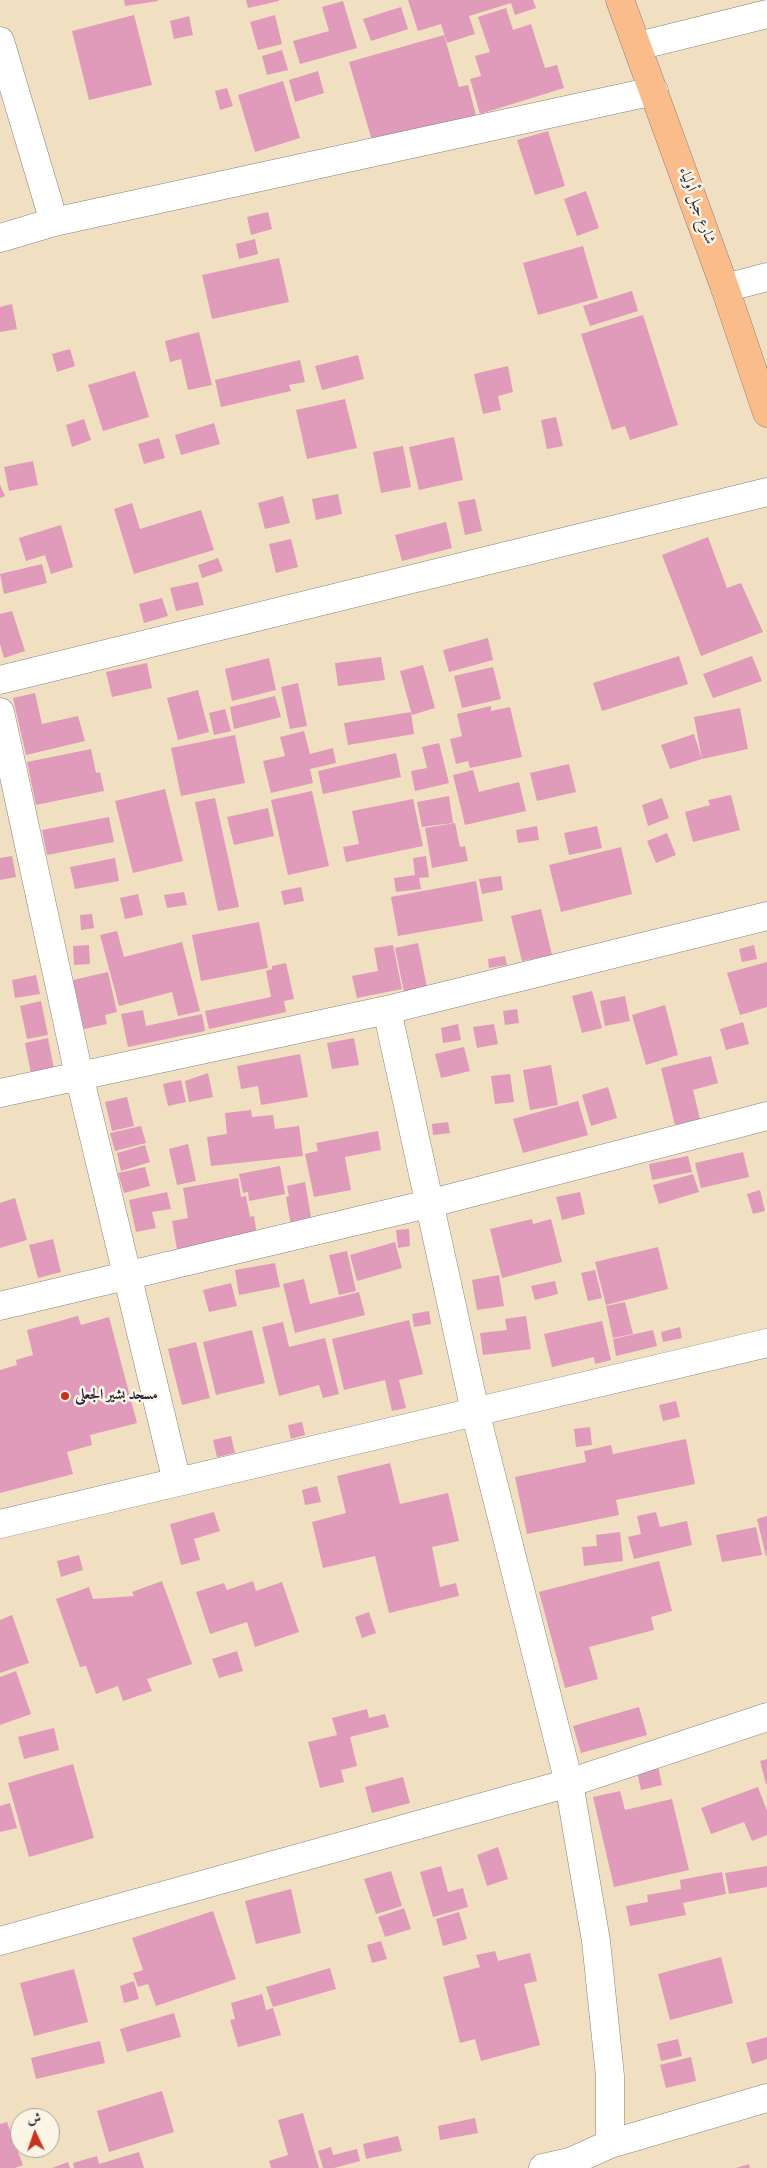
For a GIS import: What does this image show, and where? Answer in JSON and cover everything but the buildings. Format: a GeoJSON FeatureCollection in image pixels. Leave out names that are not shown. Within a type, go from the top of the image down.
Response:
{"type":"FeatureCollection","features":[{"type":"Feature","properties":{"kind":"highway","name":"شارع جبل أولياء"},"geometry":{"type":"LineString","coordinates":[[620,0],[725,288],[767,413]]}},
{"type":"Feature","properties":{"kind":"street"},"geometry":{"type":"LineString","coordinates":[[638,46],[767,14]]}},
{"type":"Feature","properties":{"kind":"street"},"geometry":{"type":"LineString","coordinates":[[0,41],[54,222]]}},
{"type":"Feature","properties":{"kind":"street"},"geometry":{"type":"LineString","coordinates":[[0,238],[54,222],[654,90]]}},
{"type":"Feature","properties":{"kind":"street"},"geometry":{"type":"LineString","coordinates":[[725,288],[767,277]]}},
{"type":"Feature","properties":{"kind":"street"},"geometry":{"type":"LineString","coordinates":[[0,680],[767,492]]}},
{"type":"Feature","properties":{"kind":"street"},"geometry":{"type":"LineString","coordinates":[[0,712],[79,1075],[176,1482]]}},
{"type":"Feature","properties":{"kind":"street"},"geometry":{"type":"LineString","coordinates":[[0,1093],[387,1010],[767,916]]}},
{"type":"Feature","properties":{"kind":"street"},"geometry":{"type":"LineString","coordinates":[[387,1010],[428,1204],[475,1411],[569,1783],[596,1942],[610,2076],[610,2144]]}},
{"type":"Feature","properties":{"kind":"street"},"geometry":{"type":"LineString","coordinates":[[0,1306],[428,1204],[767,1116]]}},
{"type":"Feature","properties":{"kind":"street"},"geometry":{"type":"LineString","coordinates":[[0,1524],[767,1344]]}},
{"type":"Feature","properties":{"kind":"street"},"geometry":{"type":"LineString","coordinates":[[0,1941],[569,1783],[767,1717]]}},
{"type":"Feature","properties":{"kind":"street"},"geometry":{"type":"LineString","coordinates":[[543,2168],[571,2165],[610,2144],[767,2098]]}},
{"type":"Feature","properties":{"kind":"place","name":"مسجد بشير الجعلى"},"geometry":{"type":"Point","coordinates":[65,1396]}}]}
